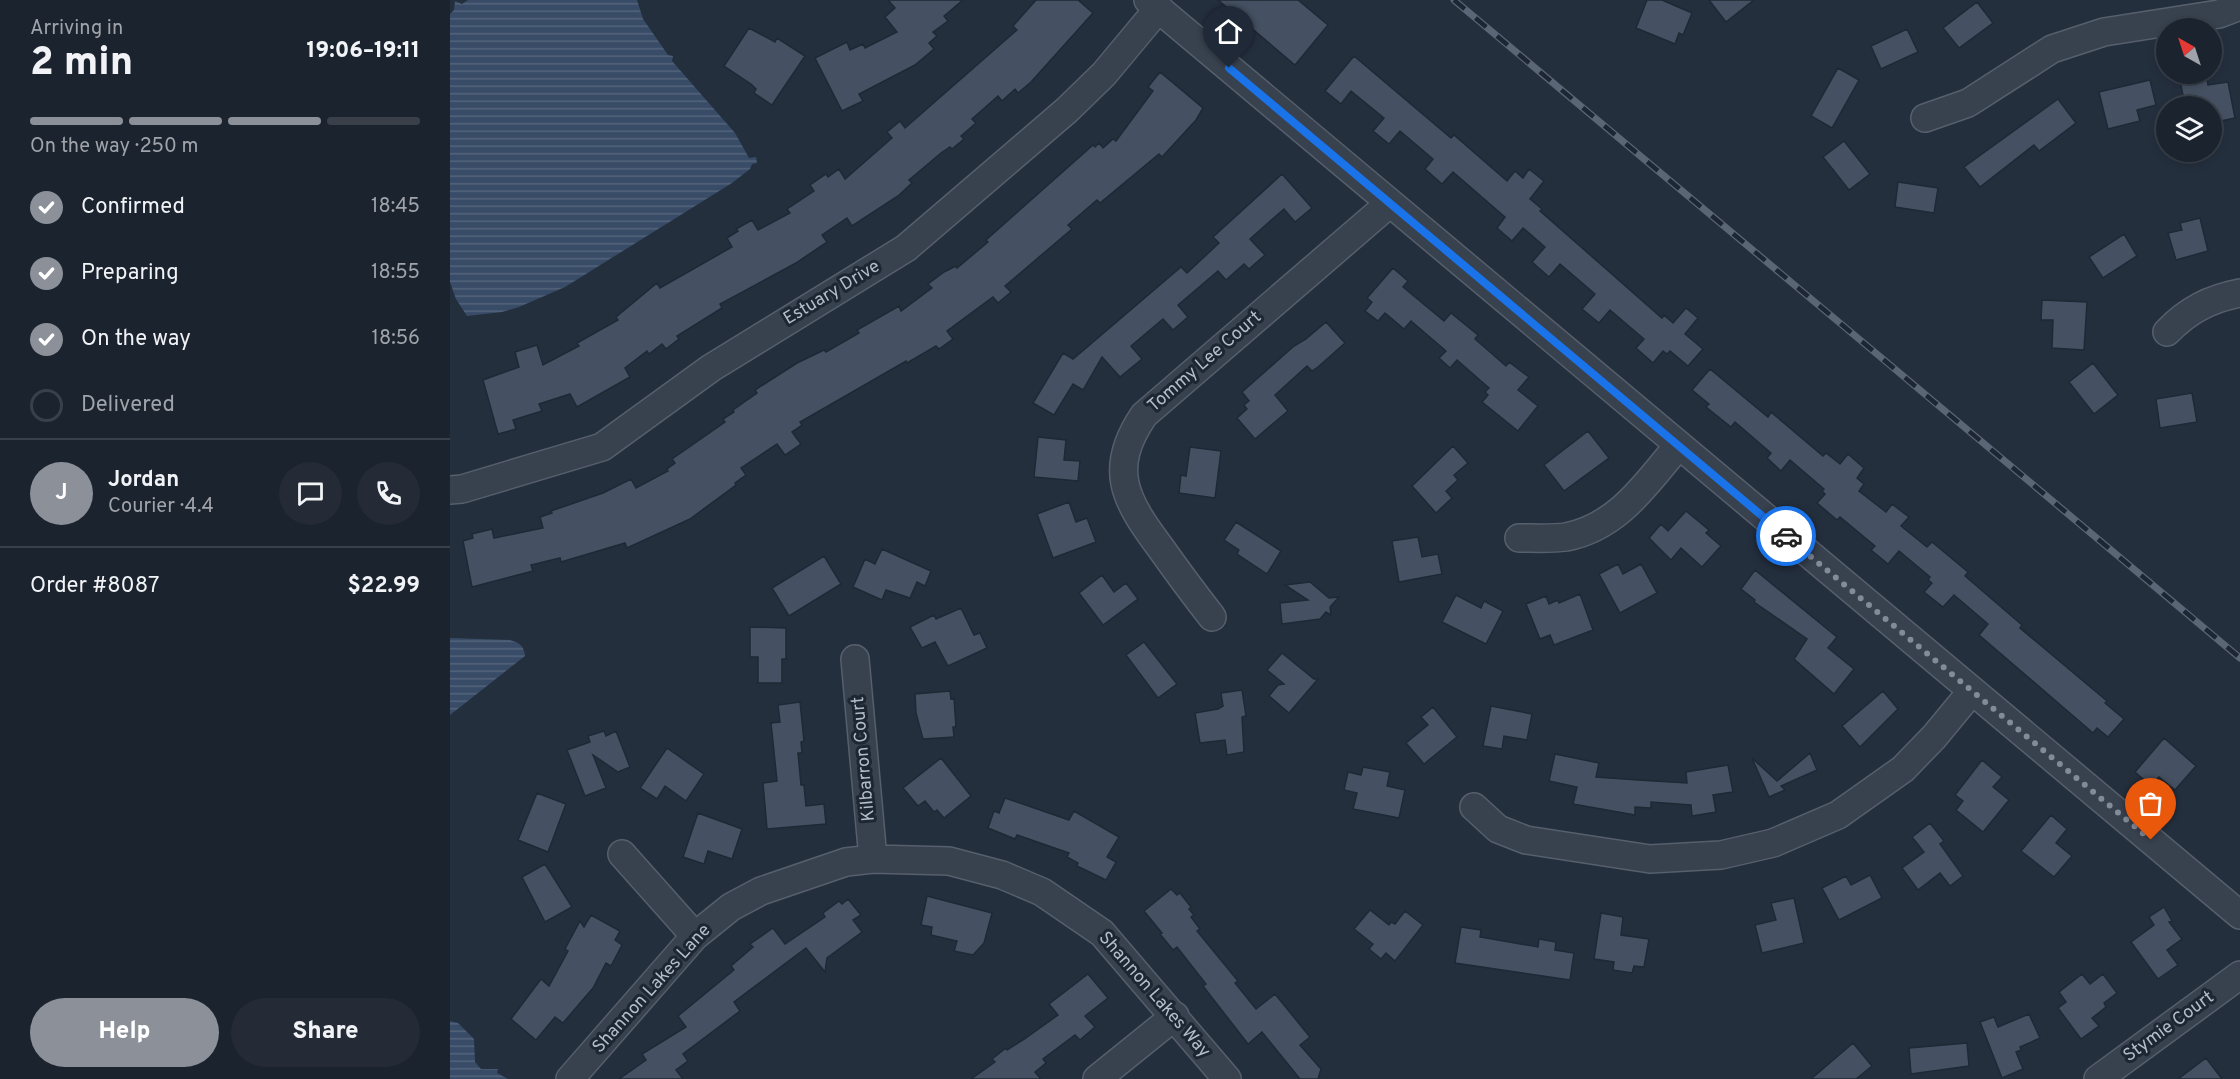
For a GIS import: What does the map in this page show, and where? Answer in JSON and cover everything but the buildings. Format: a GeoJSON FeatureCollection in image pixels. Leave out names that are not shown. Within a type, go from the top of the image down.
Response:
{"type":"FeatureCollection","features":[{"type":"Feature","properties":{"kind":"street"},"geometry":{"type":"LineString","coordinates":[[1154,4],[1678,446],[2240,915]]}},
{"type":"Feature","properties":{"kind":"street","name":"Estuary Drive"},"geometry":{"type":"LineString","coordinates":[[450,490],[473,486],[602,447],[711,368],[889,260],[929,230],[1067,110],[1104,74],[1154,4]]}},
{"type":"Feature","properties":{"kind":"street"},"geometry":{"type":"LineString","coordinates":[[1925,118],[1968,103],[2052,49],[2104,32],[2219,14],[2240,6]]}},
{"type":"Feature","properties":{"kind":"street","name":"Tommy Lee Court"},"geometry":{"type":"LineString","coordinates":[[1212,617],[1130,504],[1123,474],[1129,438],[1144,415],[1390,203]]}},
{"type":"Feature","properties":{"kind":"street"},"geometry":{"type":"LineString","coordinates":[[2167,332],[2184,315],[2203,303],[2240,293]]}},
{"type":"Feature","properties":{"kind":"street"},"geometry":{"type":"LineString","coordinates":[[1519,538],[1564,537],[1584,532],[1611,520],[1632,501],[1678,446]]}},
{"type":"Feature","properties":{"kind":"street","name":"Kilbarron Court"},"geometry":{"type":"LineString","coordinates":[[855,659],[873,859]]}},
{"type":"Feature","properties":{"kind":"street"},"geometry":{"type":"LineString","coordinates":[[1474,807],[1498,829],[1526,840],[1650,859],[1721,855],[1773,843],[1838,815],[1903,769],[1972,691]]}},
{"type":"Feature","properties":{"kind":"street"},"geometry":{"type":"LineString","coordinates":[[622,854],[695,936]]}},
{"type":"Feature","properties":{"kind":"street","name":"Shannon Lakes Lane"},"geometry":{"type":"LineString","coordinates":[[570,1079],[695,936],[731,907],[761,891],[846,862],[873,859]]}},
{"type":"Feature","properties":{"kind":"street","name":"Shannon Lakes Way"},"geometry":{"type":"LineString","coordinates":[[873,859],[949,861],[1002,874],[1042,892],[1102,933],[1227,1079]]}},
{"type":"Feature","properties":{"kind":"street","name":"Stymie Court"},"geometry":{"type":"LineString","coordinates":[[2098,1079],[2240,975]]}},
{"type":"Feature","properties":{"kind":"street"},"geometry":{"type":"LineString","coordinates":[[1097,1079],[1175,1016]]}},
{"type":"Feature","properties":{"kind":"water"},"geometry":{"type":"Polygon","coordinates":[[[468,0],[637,0],[643,19],[668,55],[673,56],[672,61],[735,133],[749,158],[756,157],[757,163],[752,164],[750,169],[732,183],[565,287],[519,307],[502,312],[467,316],[456,299],[450,282],[450,14],[454,10],[455,1],[462,4],[468,0]]]}},
{"type":"Feature","properties":{"kind":"water"},"geometry":{"type":"Polygon","coordinates":[[[450,638],[510,640],[521,645],[525,656],[450,715],[450,638]]]}},
{"type":"Feature","properties":{"kind":"water"},"geometry":{"type":"Polygon","coordinates":[[[450,1021],[458,1023],[474,1039],[475,1062],[481,1069],[498,1069],[497,1073],[508,1079],[450,1079],[450,1021]]]}},
{"type":"Feature","properties":{"kind":"railway"},"geometry":{"type":"LineString","coordinates":[[1454,0],[2240,658]]}},
{"type":"Feature","properties":{"kind":"way so far"},"geometry":{"type":"LineString","coordinates":[[1786,536],[2151,840]]}},
{"type":"Feature","properties":{"kind":"route"},"geometry":{"type":"LineString","coordinates":[[1229,68],[1786,536]]}}]}
